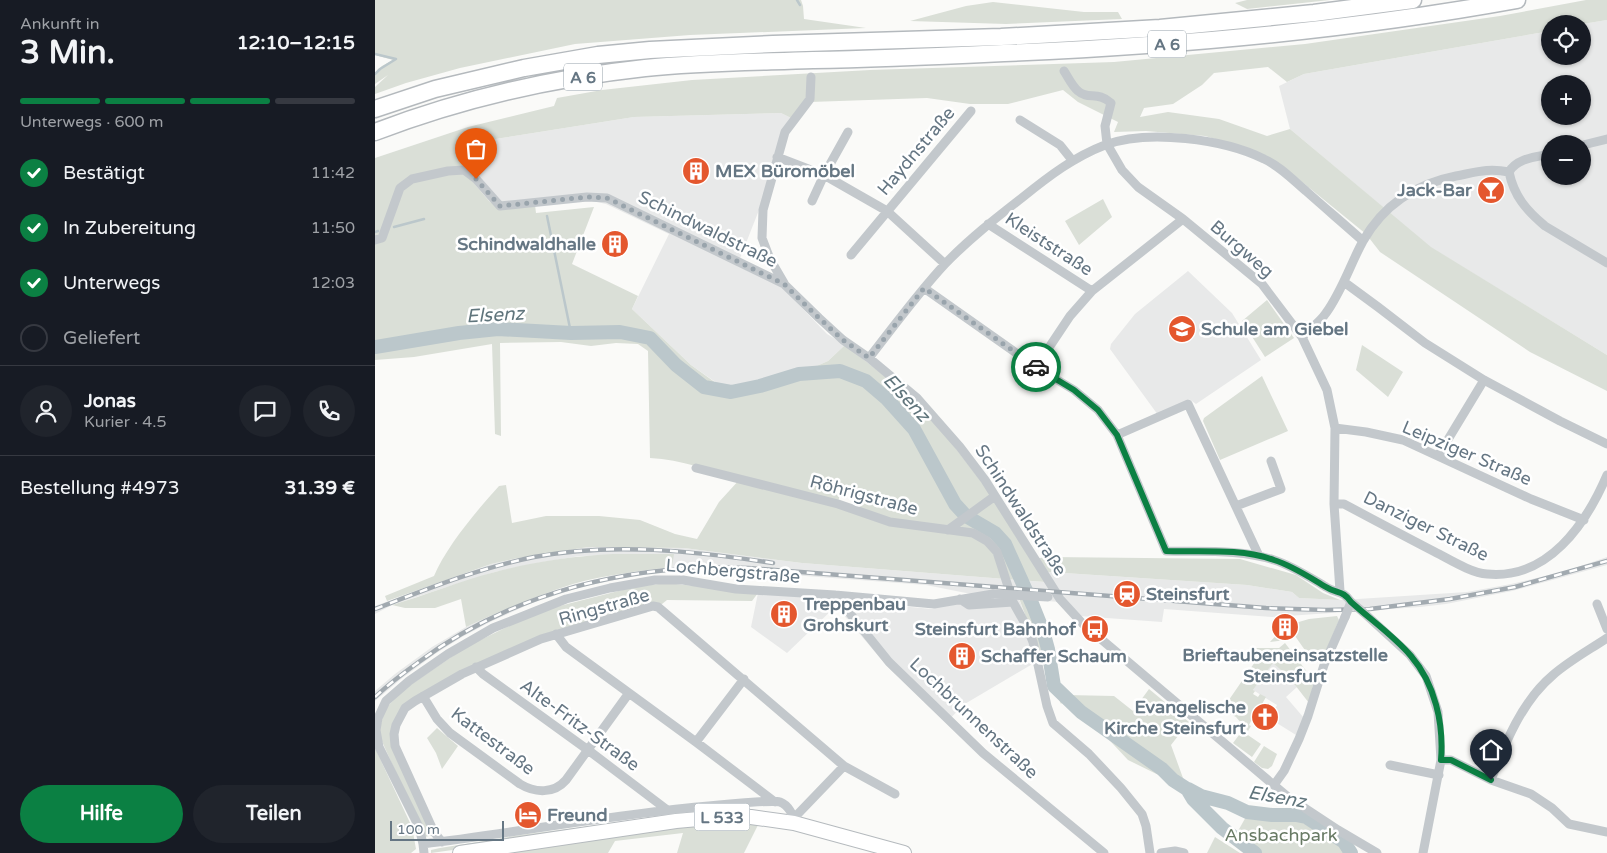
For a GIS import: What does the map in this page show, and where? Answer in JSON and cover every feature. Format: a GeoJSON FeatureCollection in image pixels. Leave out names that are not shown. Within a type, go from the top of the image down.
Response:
{"type":"FeatureCollection","features":[{"type":"Feature","properties":{"kind":"highway","name":"A 6"},"geometry":{"type":"LineString","coordinates":[[375,109],[435,89],[524,68],[589,57],[650,50],[1001,37],[1161,28],[1314,13],[1413,0]]}},
{"type":"Feature","properties":{"kind":"highway","name":"A 6"},"geometry":{"type":"LineString","coordinates":[[375,132],[482,98],[562,81],[646,68],[722,63],[1003,54],[1161,45],[1317,30],[1411,18],[1517,0]]}},
{"type":"Feature","properties":{"kind":"main road","name":"L 533"},"geometry":{"type":"LineString","coordinates":[[461,853],[686,820],[732,816],[794,820],[905,853]]}},
{"type":"Feature","properties":{"kind":"street","name":"Burgweg"},"geometry":{"type":"LineString","coordinates":[[1064,71],[1077,90],[1084,95],[1104,97],[1111,103],[1105,126],[1107,144],[1122,170],[1138,187],[1183,219],[1261,284],[1302,337],[1327,390],[1335,428],[1334,504],[1346,596]]}},
{"type":"Feature","properties":{"kind":"street","name":"Schindwaldstraße"},"geometry":{"type":"LineString","coordinates":[[811,77],[810,99],[785,132],[763,210],[761,238],[770,259],[784,284],[843,340],[869,358],[917,398],[960,446],[995,496],[1052,594]]}},
{"type":"Feature","properties":{"kind":"street","name":"Haydnstraße"},"geometry":{"type":"LineString","coordinates":[[851,255],[971,111]]}},
{"type":"Feature","properties":{"kind":"street"},"geometry":{"type":"LineString","coordinates":[[1020,120],[1060,145],[1072,160]]}},
{"type":"Feature","properties":{"kind":"street"},"geometry":{"type":"LineString","coordinates":[[812,201],[848,132]]}},
{"type":"Feature","properties":{"kind":"street"},"geometry":{"type":"LineString","coordinates":[[869,358],[945,264],[988,224],[1072,160],[1107,144],[1140,138],[1205,140],[1265,159],[1288,175],[1363,241]]}},
{"type":"Feature","properties":{"kind":"street"},"geometry":{"type":"LineString","coordinates":[[1591,143],[1607,139]]}},
{"type":"Feature","properties":{"kind":"street"},"geometry":{"type":"LineString","coordinates":[[1541,156],[1519,162],[1512,166],[1509,172],[1512,187],[1521,202],[1545,226],[1607,263]]}},
{"type":"Feature","properties":{"kind":"street","name":"Haydnstraße"},"geometry":{"type":"LineString","coordinates":[[777,157],[824,175],[887,211],[945,264]]}},
{"type":"Feature","properties":{"kind":"street"},"geometry":{"type":"LineString","coordinates":[[1302,337],[1326,313],[1344,282],[1363,241],[1389,206],[1412,190],[1435,180],[1493,169],[1509,172]]}},
{"type":"Feature","properties":{"kind":"street","name":"Schindwaldstraße"},"geometry":{"type":"LineString","coordinates":[[375,240],[382,238],[400,188],[412,179],[448,171],[464,170],[476,179],[500,206],[587,197],[607,198],[784,284]]}},
{"type":"Feature","properties":{"kind":"street"},"geometry":{"type":"LineString","coordinates":[[1036,366],[1070,316],[1091,292],[1183,219]]}},
{"type":"Feature","properties":{"kind":"street","name":"Kleiststraße"},"geometry":{"type":"LineString","coordinates":[[988,224],[1091,292]]}},
{"type":"Feature","properties":{"kind":"street"},"geometry":{"type":"LineString","coordinates":[[1344,282],[1425,343],[1484,380],[1560,422],[1607,444]]}},
{"type":"Feature","properties":{"kind":"street"},"geometry":{"type":"LineString","coordinates":[[924,288],[1036,366],[1074,390],[1098,410],[1117,435],[1166,551],[1241,552],[1274,560],[1296,569],[1331,590],[1346,596],[1410,655],[1426,676],[1438,712],[1441,760],[1423,853]]}},
{"type":"Feature","properties":{"kind":"street"},"geometry":{"type":"LineString","coordinates":[[1438,456],[1484,380]]}},
{"type":"Feature","properties":{"kind":"street"},"geometry":{"type":"LineString","coordinates":[[1117,435],[1188,404],[1259,556]]}},
{"type":"Feature","properties":{"kind":"street","name":"Leipziger Straße"},"geometry":{"type":"LineString","coordinates":[[1335,428],[1403,440],[1531,499],[1584,520]]}},
{"type":"Feature","properties":{"kind":"street"},"geometry":{"type":"LineString","coordinates":[[1236,506],[1281,489],[1271,461]]}},
{"type":"Feature","properties":{"kind":"street","name":"Röhrigstraße"},"geometry":{"type":"LineString","coordinates":[[696,468],[838,504],[890,522],[973,533],[987,542],[997,552],[1013,602],[1033,642],[1047,706],[1053,723],[1089,754],[1142,814],[1146,826],[1150,853]]}},
{"type":"Feature","properties":{"kind":"street","name":"Danziger Straße"},"geometry":{"type":"LineString","coordinates":[[1334,504],[1344,504],[1462,566],[1486,574],[1522,572],[1545,559],[1567,541],[1584,520],[1599,494],[1607,475]]}},
{"type":"Feature","properties":{"kind":"street"},"geometry":{"type":"LineString","coordinates":[[948,530],[995,496]]}},
{"type":"Feature","properties":{"kind":"street","name":"Lochbergstraße"},"geometry":{"type":"LineString","coordinates":[[424,849],[419,827],[379,747],[377,721],[383,705],[393,694],[425,670],[493,628],[580,595],[640,582],[683,580],[736,590],[934,604],[993,594],[1052,594],[1060,599],[1082,623],[1274,785]]}},
{"type":"Feature","properties":{"kind":"street","name":"Lochbrunnenstraße"},"geometry":{"type":"LineString","coordinates":[[835,596],[889,662],[983,753],[1104,853]]}},
{"type":"Feature","properties":{"kind":"street"},"geometry":{"type":"LineString","coordinates":[[1346,596],[1345,617],[1324,665],[1308,716],[1284,771],[1274,785],[1305,809],[1377,853]]}},
{"type":"Feature","properties":{"kind":"street"},"geometry":{"type":"LineString","coordinates":[[960,599],[969,605],[1013,602]]}},
{"type":"Feature","properties":{"kind":"street"},"geometry":{"type":"LineString","coordinates":[[1597,604],[1607,629]]}},
{"type":"Feature","properties":{"kind":"street","name":"Ringstraße"},"geometry":{"type":"LineString","coordinates":[[794,820],[790,810],[780,802],[775,802],[566,647],[556,634],[653,606],[658,607],[844,766],[895,794]]}},
{"type":"Feature","properties":{"kind":"street"},"geometry":{"type":"LineString","coordinates":[[442,842],[435,832],[403,764],[394,739],[396,725],[403,712],[408,706],[423,696],[476,667],[556,634]]}},
{"type":"Feature","properties":{"kind":"street"},"geometry":{"type":"LineString","coordinates":[[1491,780],[1501,754],[1534,694],[1553,675],[1607,638]]}},
{"type":"Feature","properties":{"kind":"street","name":"Alte-Fritz-Straße"},"geometry":{"type":"LineString","coordinates":[[476,667],[666,809]]}},
{"type":"Feature","properties":{"kind":"street"},"geometry":{"type":"LineString","coordinates":[[696,742],[744,679]]}},
{"type":"Feature","properties":{"kind":"street","name":"Kattestraße"},"geometry":{"type":"LineString","coordinates":[[423,696],[437,719],[450,733],[529,789],[545,791],[559,786],[569,777],[629,693]]}},
{"type":"Feature","properties":{"kind":"street"},"geometry":{"type":"LineString","coordinates":[[1441,760],[1451,760],[1491,780],[1531,794],[1552,808],[1569,824],[1607,832]]}},
{"type":"Feature","properties":{"kind":"street"},"geometry":{"type":"LineString","coordinates":[[794,820],[844,766]]}},
{"type":"Feature","properties":{"kind":"street"},"geometry":{"type":"LineString","coordinates":[[1390,766],[1439,775]]}},
{"type":"Feature","properties":{"kind":"street"},"geometry":{"type":"LineString","coordinates":[[424,849],[442,842],[666,809],[775,802]]}},
{"type":"Feature","properties":{"kind":"street"},"geometry":{"type":"LineString","coordinates":[[1161,853],[1184,853]]}},
{"type":"Feature","properties":{"kind":"shaded area"},"geometry":{"type":"Polygon","coordinates":[[[1607,20],[1607,355],[1430,247],[1290,129],[1279,86],[1304,74],[1541,33],[1541,65],[1591,65],[1591,23],[1607,20]]]}},
{"type":"Feature","properties":{"kind":"shaded area"},"geometry":{"type":"Polygon","coordinates":[[[781,113],[791,118],[737,266],[782,287],[827,334],[845,345],[828,361],[812,368],[724,388],[691,365],[632,309],[669,234],[606,204],[592,201],[500,209],[489,201],[467,175],[467,160],[490,153],[489,140],[634,117],[781,113]]]}},
{"type":"Feature","properties":{"kind":"shaded area","name":"Schule am Giebel"},"geometry":{"type":"Polygon","coordinates":[[[1188,271],[1232,313],[1261,360],[1196,404],[1189,399],[1171,410],[1158,415],[1110,349],[1111,344],[1135,314],[1188,271]]]}},
{"type":"Feature","properties":{"kind":"shaded area"},"geometry":{"type":"Polygon","coordinates":[[[588,547],[684,548],[802,563],[1044,582],[1040,574],[1049,572],[1247,585],[1292,592],[1299,598],[1342,600],[1467,592],[1566,571],[1607,557],[1607,565],[1512,591],[1446,604],[1272,617],[1164,609],[1162,622],[1079,616],[1060,602],[1019,599],[1041,659],[963,705],[947,722],[886,665],[836,606],[787,653],[751,627],[758,593],[932,609],[955,602],[971,594],[926,585],[737,571],[676,571],[639,575],[581,587],[532,603],[490,622],[435,654],[375,701],[375,691],[432,647],[466,627],[503,610],[575,584],[672,567],[673,554],[580,556],[495,572],[392,605],[375,614],[375,606],[491,564],[588,547]]]}},
{"type":"Feature","properties":{"kind":"shaded area"},"geometry":{"type":"Polygon","coordinates":[[[1273,662],[1297,687],[1286,697],[1304,718],[1296,735],[1272,720],[1277,713],[1274,711],[1277,705],[1253,690],[1273,662]]]}},
{"type":"Feature","properties":{"kind":"green space"},"geometry":{"type":"Polygon","coordinates":[[[375,0],[801,0],[804,19],[866,28],[690,35],[575,44],[460,68],[375,94],[375,87],[388,75],[375,84],[375,73],[382,66],[393,60],[375,55],[375,0]]]}},
{"type":"Feature","properties":{"kind":"green space"},"geometry":{"type":"Polygon","coordinates":[[[1247,0],[1330,0],[1247,9],[1235,3],[1247,0]]]}},
{"type":"Feature","properties":{"kind":"green space"},"geometry":{"type":"Polygon","coordinates":[[[1586,0],[1607,0],[1607,20],[1591,23],[1591,15],[1541,15],[1541,33],[1304,74],[1287,82],[1268,67],[1214,73],[1202,85],[1173,104],[1144,108],[1140,117],[1168,112],[1219,119],[1267,136],[1290,129],[1431,247],[1607,355],[1607,391],[1530,352],[1380,252],[1366,234],[1280,164],[1250,149],[1205,136],[1146,131],[1114,132],[1118,122],[1078,102],[1063,90],[1008,104],[970,104],[927,98],[810,102],[791,118],[781,113],[634,117],[489,140],[490,153],[467,160],[467,175],[489,201],[500,209],[535,205],[536,213],[594,207],[572,264],[638,296],[632,309],[691,365],[723,388],[812,368],[828,361],[845,345],[914,399],[941,429],[986,488],[1030,559],[1050,557],[1240,559],[1296,575],[1323,593],[1340,600],[1299,598],[1292,592],[1247,585],[1049,572],[1040,574],[1045,582],[802,563],[684,548],[588,547],[491,564],[387,601],[385,596],[434,576],[454,541],[499,486],[506,485],[512,523],[546,516],[599,516],[640,520],[675,534],[697,539],[719,502],[740,479],[685,463],[650,458],[648,351],[638,344],[616,343],[591,346],[561,342],[500,343],[501,436],[495,434],[492,344],[414,357],[375,360],[375,158],[468,127],[554,106],[557,98],[602,90],[692,80],[870,70],[1114,62],[1305,44],[1500,16],[1586,0]],[[841,486],[838,504],[862,512],[854,493],[841,486]]]}},
{"type":"Feature","properties":{"kind":"green space"},"geometry":{"type":"Polygon","coordinates":[[[993,2],[1084,12],[1118,12],[1122,19],[1006,24],[910,21],[966,6],[993,2]]]}},
{"type":"Feature","properties":{"kind":"green space"},"geometry":{"type":"Polygon","coordinates":[[[1103,199],[1112,217],[1079,245],[1065,221],[1103,199]]]}},
{"type":"Feature","properties":{"kind":"green space"},"geometry":{"type":"Polygon","coordinates":[[[1267,300],[1294,338],[1265,357],[1242,321],[1267,300]]]}},
{"type":"Feature","properties":{"kind":"green space"},"geometry":{"type":"Polygon","coordinates":[[[1362,345],[1403,372],[1388,397],[1356,370],[1362,345]]]}},
{"type":"Feature","properties":{"kind":"green space"},"geometry":{"type":"Polygon","coordinates":[[[1262,376],[1288,431],[1220,460],[1203,421],[1204,418],[1262,376]]]}},
{"type":"Feature","properties":{"kind":"green space"},"geometry":{"type":"Polygon","coordinates":[[[613,554],[674,554],[672,567],[610,576],[573,584],[519,604],[466,627],[461,599],[435,608],[405,608],[392,605],[509,568],[553,560],[613,554]]]}},
{"type":"Feature","properties":{"kind":"green space"},"geometry":{"type":"Polygon","coordinates":[[[667,583],[758,593],[752,601],[667,600],[662,604],[640,608],[558,632],[426,691],[391,728],[433,835],[425,837],[380,737],[380,727],[385,709],[403,690],[466,647],[540,611],[634,587],[667,583]]]}},
{"type":"Feature","properties":{"kind":"green space"},"geometry":{"type":"Polygon","coordinates":[[[1019,598],[1035,599],[1046,638],[1051,679],[1067,695],[1114,696],[1133,711],[1149,689],[1189,722],[1171,745],[1187,789],[1128,760],[1068,696],[1061,704],[1041,659],[1019,598]]]}},
{"type":"Feature","properties":{"kind":"green space"},"geometry":{"type":"Polygon","coordinates":[[[1337,616],[1339,620],[1321,663],[1314,663],[1295,636],[1286,640],[1270,642],[1279,632],[1281,635],[1293,627],[1292,624],[1309,619],[1337,616]]]}},
{"type":"Feature","properties":{"kind":"green space"},"geometry":{"type":"Polygon","coordinates":[[[1285,643],[1314,681],[1309,703],[1288,676],[1273,663],[1253,690],[1255,691],[1253,694],[1258,697],[1260,694],[1266,697],[1262,704],[1264,706],[1253,722],[1251,721],[1248,731],[1236,717],[1222,710],[1257,659],[1253,648],[1279,648],[1285,643]]]}},
{"type":"Feature","properties":{"kind":"green space"},"geometry":{"type":"Polygon","coordinates":[[[437,728],[458,746],[442,769],[436,753],[427,738],[437,728]]]}},
{"type":"Feature","properties":{"kind":"green space"},"geometry":{"type":"Polygon","coordinates":[[[1242,731],[1261,744],[1252,757],[1233,743],[1242,731]]]}},
{"type":"Feature","properties":{"kind":"green space"},"geometry":{"type":"Polygon","coordinates":[[[1264,746],[1277,754],[1272,766],[1268,769],[1262,768],[1254,762],[1264,746]]]}},
{"type":"Feature","properties":{"kind":"green space"},"geometry":{"type":"Polygon","coordinates":[[[375,748],[412,827],[416,849],[411,853],[375,853],[375,748]]]}},
{"type":"Feature","properties":{"kind":"green space"},"geometry":{"type":"Polygon","coordinates":[[[685,814],[431,853],[431,850],[440,848],[520,835],[685,814]]]}},
{"type":"Feature","properties":{"kind":"green space","name":"Ansbachpark"},"geometry":{"type":"Polygon","coordinates":[[[1247,815],[1305,819],[1342,843],[1350,853],[1260,853],[1238,831],[1247,815]]]}},
{"type":"Feature","properties":{"kind":"green space"},"geometry":{"type":"Polygon","coordinates":[[[734,823],[765,825],[758,825],[744,853],[677,853],[683,833],[615,841],[608,853],[499,853],[676,828],[734,823]]]}},
{"type":"Feature","properties":{"kind":"green space"},"geometry":{"type":"Polygon","coordinates":[[[1215,837],[1240,853],[1207,853],[1215,837]]]}},
{"type":"Feature","properties":{"kind":"waterway"},"geometry":{"type":"LineString","coordinates":[[797,0],[800,5]]}},
{"type":"Feature","properties":{"kind":"waterway"},"geometry":{"type":"LineString","coordinates":[[375,54],[396,59],[375,74]]}},
{"type":"Feature","properties":{"kind":"waterway"},"geometry":{"type":"LineString","coordinates":[[547,216],[571,333]]}},
{"type":"Feature","properties":{"kind":"waterway"},"geometry":{"type":"LineString","coordinates":[[394,227],[424,219]]}},
{"type":"Feature","properties":{"kind":"waterway","name":"Elsenz"},"geometry":{"type":"LineString","coordinates":[[375,347],[459,333],[498,329],[571,333],[620,332],[650,338],[676,365],[704,387],[731,392],[760,386],[799,374],[840,371],[866,381],[887,399],[914,429],[955,504],[966,516],[995,533],[1005,544],[1043,631],[1054,686],[1081,712],[1187,789],[1193,799],[1222,828],[1255,853]]}},
{"type":"Feature","properties":{"kind":"waterway","name":"Elsenz"},"geometry":{"type":"LineString","coordinates":[[1188,789],[1201,796],[1228,803],[1247,812],[1306,817],[1344,842],[1351,853]]}},
{"type":"Feature","properties":{"kind":"railway"},"geometry":{"type":"LineString","coordinates":[[375,609],[493,567],[564,552],[624,549],[653,550],[773,563]]}},
{"type":"Feature","properties":{"kind":"railway"},"geometry":{"type":"LineString","coordinates":[[375,697],[416,664],[453,639],[492,618],[532,601],[574,587],[616,577],[660,571],[748,568],[1266,608],[1326,610],[1370,609],[1450,599],[1515,587],[1607,561]]}},
{"type":"Feature","properties":{"kind":"way so far"},"geometry":{"type":"LineString","coordinates":[[476,179],[488,196],[500,206],[587,197],[607,198],[784,284],[843,340],[869,358],[924,288],[1036,367]]}},
{"type":"Feature","properties":{"kind":"place","name":"MEX Büromöbel"},"geometry":{"type":"Point","coordinates":[696,171]}},
{"type":"Feature","properties":{"kind":"place","name":"Jack-Bar"},"geometry":{"type":"Point","coordinates":[1491,190]}},
{"type":"Feature","properties":{"kind":"place","name":"Schindwaldhalle"},"geometry":{"type":"Point","coordinates":[615,244]}},
{"type":"Feature","properties":{"kind":"place","name":"Schule am Giebel"},"geometry":{"type":"Point","coordinates":[1182,329]}},
{"type":"Feature","properties":{"kind":"place","name":"Steinsfurt"},"geometry":{"type":"Point","coordinates":[1127,594]}},
{"type":"Feature","properties":{"kind":"place","name":"Treppenbau Grohskurt"},"geometry":{"type":"Point","coordinates":[784,614]}},
{"type":"Feature","properties":{"kind":"place","name":"Brieftaubeneinsatzstelle Steinsfurt"},"geometry":{"type":"Point","coordinates":[1285,627]}},
{"type":"Feature","properties":{"kind":"place","name":"Steinsfurt Bahnhof"},"geometry":{"type":"Point","coordinates":[1095,629]}},
{"type":"Feature","properties":{"kind":"place","name":"Schaffer Schaum"},"geometry":{"type":"Point","coordinates":[962,656]}},
{"type":"Feature","properties":{"kind":"place","name":"Evangelische Kirche Steinsfurt"},"geometry":{"type":"Point","coordinates":[1265,717]}},
{"type":"Feature","properties":{"kind":"place","name":"Freund"},"geometry":{"type":"Point","coordinates":[528,815]}},
{"type":"Feature","properties":{"kind":"route"},"geometry":{"type":"LineString","coordinates":[[1036,367],[1074,390],[1098,410],[1117,435],[1166,551],[1241,552],[1274,560],[1296,569],[1331,590],[1340,591],[1346,595],[1351,602],[1410,655],[1426,676],[1438,712],[1441,760],[1451,760],[1491,780]]}}]}
